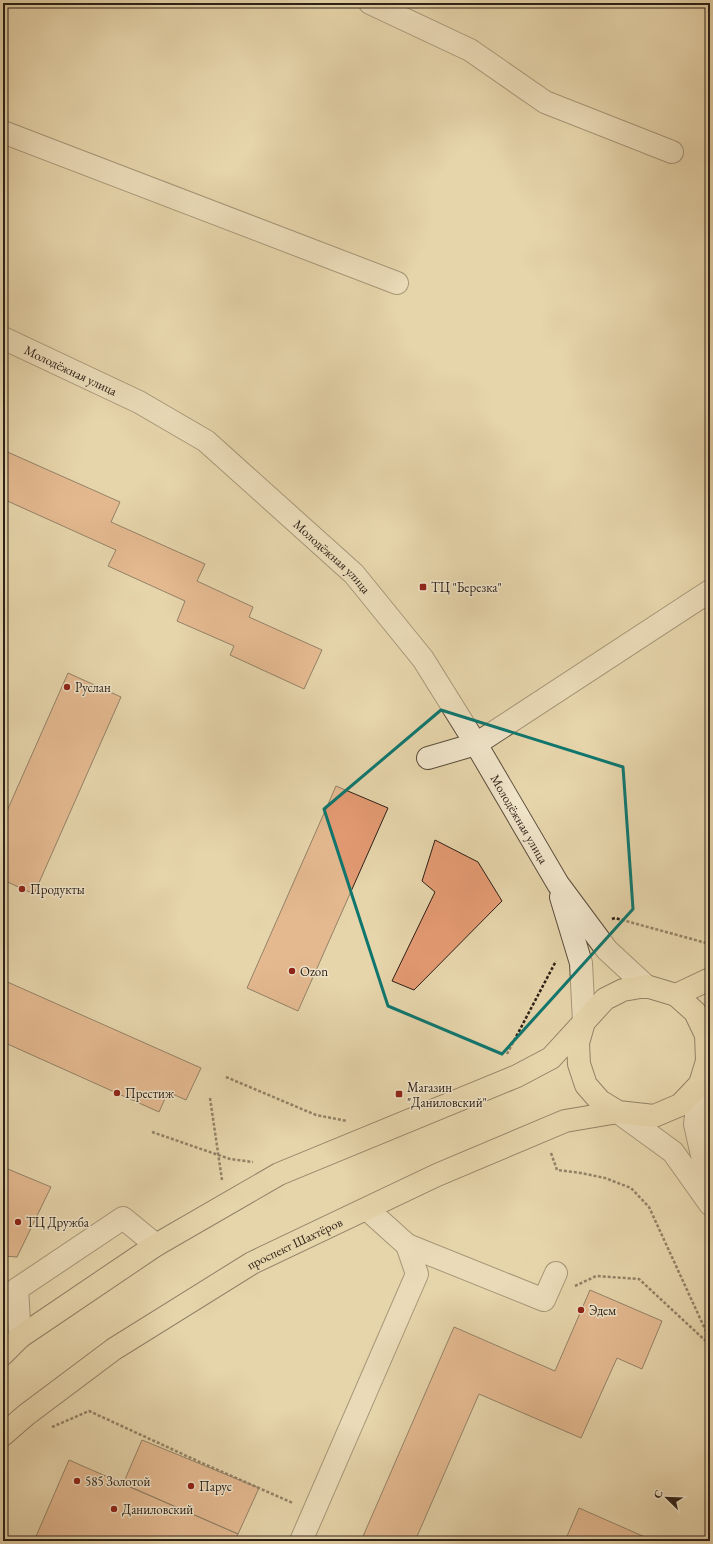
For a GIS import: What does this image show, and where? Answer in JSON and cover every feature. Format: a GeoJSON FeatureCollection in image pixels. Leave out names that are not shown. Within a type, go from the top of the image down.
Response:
{"type":"FeatureCollection","features":[{"type":"Feature","properties":{"kind":"main road"},"geometry":{"type":"LineString","coordinates":[[676,995],[710,978]]}},
{"type":"Feature","properties":{"kind":"main road"},"geometry":{"type":"LineString","coordinates":[[3,1354],[20,1337],[156,1245],[279,1174],[517,1076],[551,1058],[605,999],[623,990],[646,986],[676,995],[695,1012],[706,1035],[709,1060],[700,1084],[680,1105],[654,1116],[618,1112],[600,1101],[586,1084],[581,1071],[579,1064],[578,1043],[584,1022]]}},
{"type":"Feature","properties":{"kind":"main road","name":"проспект Шахтёров"},"geometry":{"type":"LineString","coordinates":[[3,1435],[26,1415],[121,1345],[252,1263],[438,1175],[565,1121],[618,1112]]}},
{"type":"Feature","properties":{"kind":"street"},"geometry":{"type":"LineString","coordinates":[[370,3],[470,50],[545,102],[672,152]]}},
{"type":"Feature","properties":{"kind":"street"},"geometry":{"type":"LineString","coordinates":[[3,132],[397,283]]}},
{"type":"Feature","properties":{"kind":"street","name":"Молодёжная улица"},"geometry":{"type":"LineString","coordinates":[[3,338],[139,402],[206,441],[354,574],[423,659],[476,744],[558,884],[607,950],[646,986]]}},
{"type":"Feature","properties":{"kind":"street"},"geometry":{"type":"LineString","coordinates":[[428,758],[476,744],[710,591]]}},
{"type":"Feature","properties":{"kind":"street","name":"Молодёжная улица"},"geometry":{"type":"LineString","coordinates":[[558,884],[581,963],[584,1022]]}},
{"type":"Feature","properties":{"kind":"street"},"geometry":{"type":"LineString","coordinates":[[700,1084],[695,1124],[710,1191]]}},
{"type":"Feature","properties":{"kind":"street"},"geometry":{"type":"LineString","coordinates":[[618,1112],[673,1152],[710,1204]]}},
{"type":"Feature","properties":{"kind":"street"},"geometry":{"type":"LineString","coordinates":[[367,1209],[407,1245],[544,1300],[556,1273]]}},
{"type":"Feature","properties":{"kind":"street"},"geometry":{"type":"LineString","coordinates":[[20,1337],[17,1289],[123,1218],[156,1245]]}},
{"type":"Feature","properties":{"kind":"street"},"geometry":{"type":"LineString","coordinates":[[302,1541],[417,1274],[407,1245]]}},
{"type":"Feature","properties":{"kind":"path"},"geometry":{"type":"LineString","coordinates":[[226,1077],[316,1115],[353,1123]]}},
{"type":"Feature","properties":{"kind":"path"},"geometry":{"type":"LineString","coordinates":[[210,1098],[222,1181]]}},
{"type":"Feature","properties":{"kind":"path"},"geometry":{"type":"LineString","coordinates":[[152,1132],[230,1159],[256,1162]]}},
{"type":"Feature","properties":{"kind":"path"},"geometry":{"type":"LineString","coordinates":[[551,1153],[557,1170],[581,1172],[605,1178],[631,1188],[649,1207],[710,1340]]}},
{"type":"Feature","properties":{"kind":"path"},"geometry":{"type":"LineString","coordinates":[[571,1289],[596,1276],[639,1279],[710,1345]]}},
{"type":"Feature","properties":{"kind":"path"},"geometry":{"type":"LineString","coordinates":[[52,1427],[89,1411],[294,1503],[297,1496]]}},
{"type":"Feature","properties":{"kind":"highlighted area"},"geometry":{"type":"Polygon","coordinates":[[[441,710],[623,767],[633,909],[502,1054],[388,1006],[324,809],[441,710]]]}},
{"type":"Feature","properties":{"kind":"building"},"geometry":{"type":"Polygon","coordinates":[[[3,450],[120,502],[111,522],[205,564],[197,581],[253,607],[249,617],[322,650],[304,689],[230,655],[234,646],[177,621],[185,601],[108,566],[116,550],[3,499],[3,450]]]}},
{"type":"Feature","properties":{"kind":"building"},"geometry":{"type":"Polygon","coordinates":[[[68,673],[121,697],[34,894],[3,880],[3,820],[68,673]]]}},
{"type":"Feature","properties":{"kind":"building"},"geometry":{"type":"Polygon","coordinates":[[[336,786],[388,808],[298,1011],[247,988],[336,786]]]}},
{"type":"Feature","properties":{"kind":"building"},"geometry":{"type":"Polygon","coordinates":[[[435,840],[478,862],[502,901],[414,990],[392,981],[435,892],[422,881],[435,840]]]}},
{"type":"Feature","properties":{"kind":"building"},"geometry":{"type":"Polygon","coordinates":[[[3,980],[201,1068],[186,1100],[168,1092],[159,1112],[3,1042],[3,980]]]}},
{"type":"Feature","properties":{"kind":"building","name":"ТЦ Дружба"},"geometry":{"type":"Polygon","coordinates":[[[3,1167],[51,1187],[17,1257],[3,1256],[3,1167]]]}},
{"type":"Feature","properties":{"kind":"building"},"geometry":{"type":"Polygon","coordinates":[[[590,1290],[662,1321],[642,1369],[617,1358],[581,1438],[479,1394],[415,1541],[361,1541],[454,1327],[555,1371],[590,1290]]]}},
{"type":"Feature","properties":{"kind":"building","name":"Парус"},"geometry":{"type":"Polygon","coordinates":[[[142,1440],[259,1488],[238,1534],[123,1484],[142,1440]]]}},
{"type":"Feature","properties":{"kind":"building","name":"Даниловский"},"geometry":{"type":"Polygon","coordinates":[[[69,1460],[238,1534],[235,1541],[34,1541],[69,1460]]]}},
{"type":"Feature","properties":{"kind":"building"},"geometry":{"type":"Polygon","coordinates":[[[579,1508],[654,1541],[565,1541],[579,1508]]]}},
{"type":"Feature","properties":{"kind":"place","name":"ТЦ \"Березка\""},"geometry":{"type":"Point","coordinates":[423,587]}},
{"type":"Feature","properties":{"kind":"place","name":"Руслан"},"geometry":{"type":"Point","coordinates":[67,687]}},
{"type":"Feature","properties":{"kind":"place","name":"Продукты"},"geometry":{"type":"Point","coordinates":[22,889]}},
{"type":"Feature","properties":{"kind":"place","name":"Ozon"},"geometry":{"type":"Point","coordinates":[292,971]}},
{"type":"Feature","properties":{"kind":"place","name":"Престиж"},"geometry":{"type":"Point","coordinates":[117,1093]}},
{"type":"Feature","properties":{"kind":"place","name":"Магазин \"Даниловский\""},"geometry":{"type":"Point","coordinates":[399,1094]}},
{"type":"Feature","properties":{"kind":"place","name":"ТЦ Дружба"},"geometry":{"type":"Point","coordinates":[18,1222]}},
{"type":"Feature","properties":{"kind":"place","name":"Эдем"},"geometry":{"type":"Point","coordinates":[581,1310]}},
{"type":"Feature","properties":{"kind":"place","name":"585 Золотой"},"geometry":{"type":"Point","coordinates":[77,1481]}},
{"type":"Feature","properties":{"kind":"place","name":"Парус"},"geometry":{"type":"Point","coordinates":[191,1486]}},
{"type":"Feature","properties":{"kind":"place","name":"Даниловский"},"geometry":{"type":"Point","coordinates":[114,1509]}}]}
